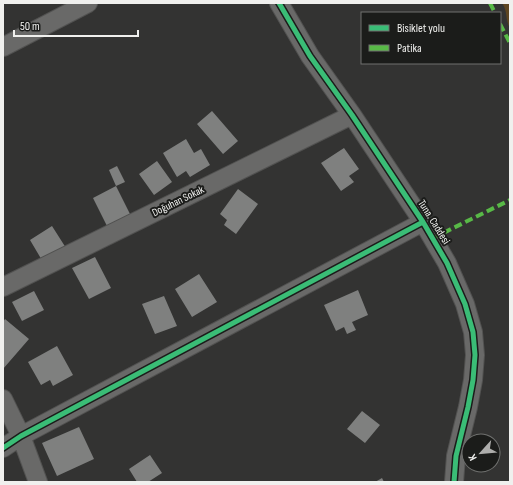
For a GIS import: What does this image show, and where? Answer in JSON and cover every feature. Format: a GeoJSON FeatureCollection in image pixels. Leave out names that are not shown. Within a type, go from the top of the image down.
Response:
{"type":"FeatureCollection","features":[{"type":"Feature","properties":{"kind":"street"},"geometry":{"type":"LineString","coordinates":[[3,47],[88,3]]}},
{"type":"Feature","properties":{"kind":"street","name":"Tuna. Caddesi"},"geometry":{"type":"LineString","coordinates":[[279,3],[310,56],[352,115],[423,222],[447,263],[465,304],[473,332],[475,355],[468,407],[456,456],[454,482]]}},
{"type":"Feature","properties":{"kind":"street","name":"Doğuhan Sokak"},"geometry":{"type":"LineString","coordinates":[[3,287],[352,115]]}},
{"type":"Feature","properties":{"kind":"street"},"geometry":{"type":"LineString","coordinates":[[3,448],[22,436],[423,222]]}},
{"type":"Feature","properties":{"kind":"street"},"geometry":{"type":"LineString","coordinates":[[3,399],[22,436],[38,482]]}},
{"type":"Feature","properties":{"kind":"shaded area"},"geometry":{"type":"Polygon","coordinates":[[[502,3],[510,3],[510,28],[507,22],[505,9],[502,3]]]}},
{"type":"Feature","properties":{"kind":"building"},"geometry":{"type":"Polygon","coordinates":[[[212,111],[238,141],[223,154],[197,124],[212,111]]]}},
{"type":"Feature","properties":{"kind":"building"},"geometry":{"type":"Polygon","coordinates":[[[186,139],[194,153],[201,149],[210,165],[190,177],[186,171],[177,177],[163,153],[186,139]]]}},
{"type":"Feature","properties":{"kind":"building"},"geometry":{"type":"Polygon","coordinates":[[[344,148],[359,169],[349,176],[354,182],[341,191],[321,163],[344,148]]]}},
{"type":"Feature","properties":{"kind":"building"},"geometry":{"type":"Polygon","coordinates":[[[157,161],[172,182],[154,195],[139,174],[157,161]]]}},
{"type":"Feature","properties":{"kind":"building"},"geometry":{"type":"Polygon","coordinates":[[[117,166],[125,182],[116,186],[109,170],[117,166]]]}},
{"type":"Feature","properties":{"kind":"building"},"geometry":{"type":"Polygon","coordinates":[[[116,186],[130,214],[107,226],[93,198],[116,186]]]}},
{"type":"Feature","properties":{"kind":"building"},"geometry":{"type":"Polygon","coordinates":[[[238,189],[258,204],[236,234],[224,225],[227,220],[220,214],[238,189]]]}},
{"type":"Feature","properties":{"kind":"building"},"geometry":{"type":"Polygon","coordinates":[[[52,226],[66,248],[43,262],[30,240],[52,226]]]}},
{"type":"Feature","properties":{"kind":"building"},"geometry":{"type":"Polygon","coordinates":[[[95,257],[111,288],[89,299],[72,268],[95,257]]]}},
{"type":"Feature","properties":{"kind":"building"},"geometry":{"type":"Polygon","coordinates":[[[199,274],[217,302],[192,317],[175,289],[199,274]]]}},
{"type":"Feature","properties":{"kind":"building"},"geometry":{"type":"Polygon","coordinates":[[[358,290],[368,315],[352,322],[356,330],[347,334],[344,327],[336,331],[324,305],[358,290]]]}},
{"type":"Feature","properties":{"kind":"building"},"geometry":{"type":"Polygon","coordinates":[[[34,291],[44,310],[22,321],[12,302],[34,291]]]}},
{"type":"Feature","properties":{"kind":"building"},"geometry":{"type":"Polygon","coordinates":[[[164,296],[177,326],[155,334],[142,304],[164,296]]]}},
{"type":"Feature","properties":{"kind":"building"},"geometry":{"type":"Polygon","coordinates":[[[5,319],[29,339],[3,369],[3,322],[5,319]]]}},
{"type":"Feature","properties":{"kind":"building"},"geometry":{"type":"Polygon","coordinates":[[[57,346],[73,375],[53,386],[50,380],[41,385],[28,362],[57,346]]]}},
{"type":"Feature","properties":{"kind":"building"},"geometry":{"type":"Polygon","coordinates":[[[362,411],[380,425],[365,443],[347,429],[362,411]]]}},
{"type":"Feature","properties":{"kind":"building"},"geometry":{"type":"Polygon","coordinates":[[[79,427],[94,459],[57,476],[42,443],[79,427]]]}},
{"type":"Feature","properties":{"kind":"building"},"geometry":{"type":"Polygon","coordinates":[[[150,455],[162,473],[148,482],[137,482],[129,469],[150,455]]]}},
{"type":"Feature","properties":{"kind":"building"},"geometry":{"type":"Polygon","coordinates":[[[382,478],[384,482],[375,482],[382,478]]]}},
{"type":"Feature","properties":{"kind":"marked path"},"geometry":{"type":"LineString","coordinates":[[490,3],[494,12]]}},
{"type":"Feature","properties":{"kind":"marked path"},"geometry":{"type":"LineString","coordinates":[[501,26],[510,43]]}},
{"type":"Feature","properties":{"kind":"marked path"},"geometry":{"type":"LineString","coordinates":[[433,238],[510,200]]}},
{"type":"Feature","properties":{"kind":"cycle path"},"geometry":{"type":"LineString","coordinates":[[279,3],[310,56],[352,115],[423,222],[447,263],[465,304],[473,332],[475,355],[473,380],[468,407],[456,456],[454,482]]}},
{"type":"Feature","properties":{"kind":"cycle path"},"geometry":{"type":"LineString","coordinates":[[3,448],[21,436],[423,222]]}}]}
